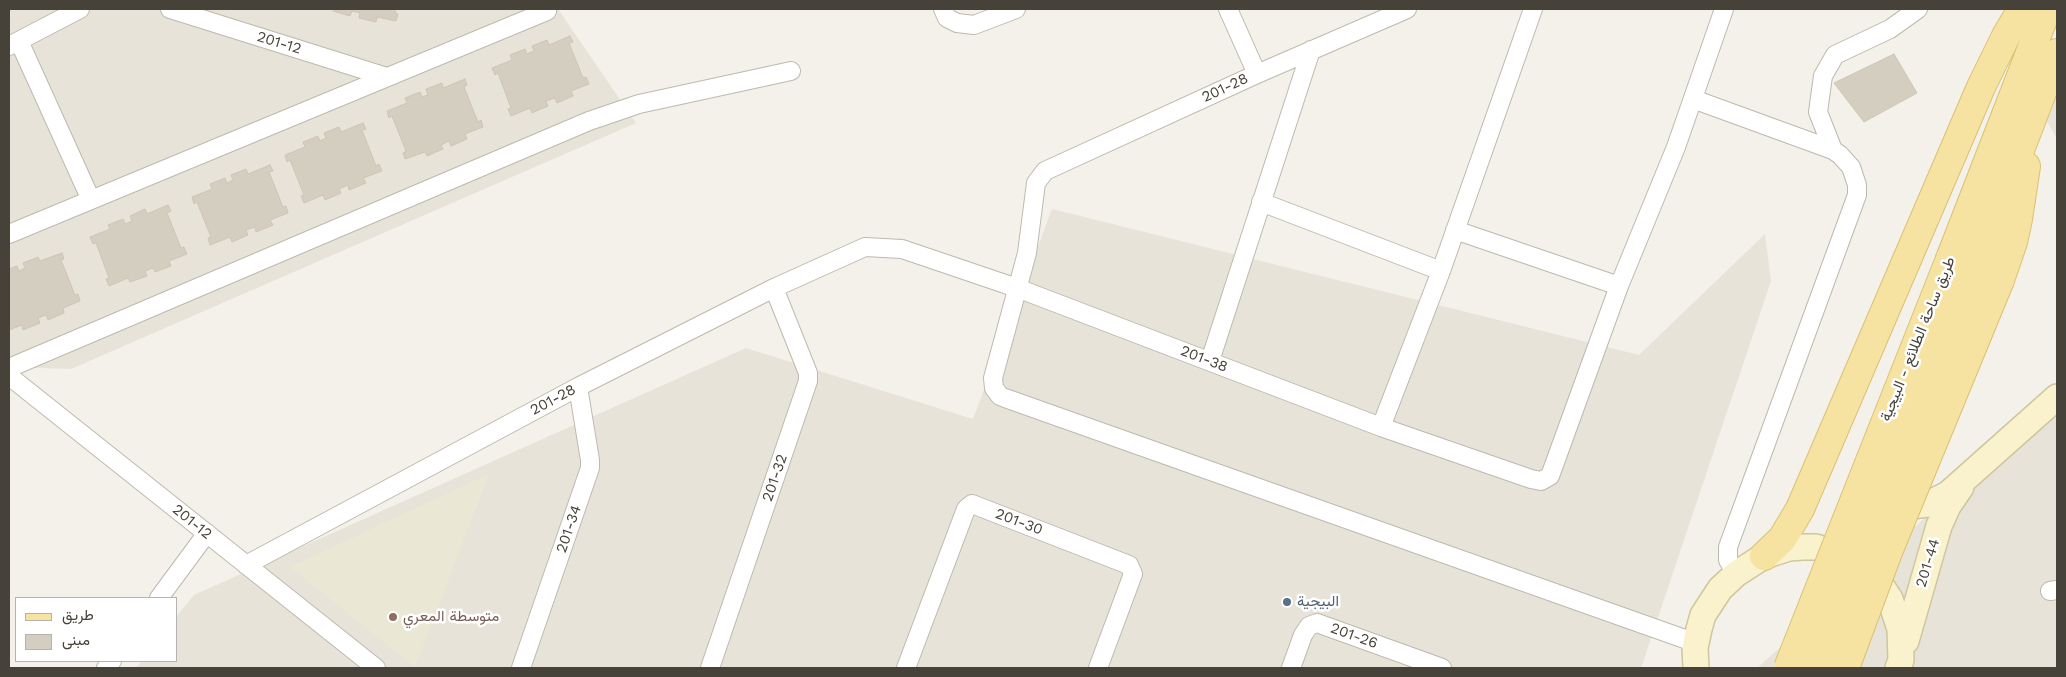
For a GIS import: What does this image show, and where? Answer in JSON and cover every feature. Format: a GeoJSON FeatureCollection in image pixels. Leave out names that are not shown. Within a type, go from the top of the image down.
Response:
{"type":"FeatureCollection","features":[{"type":"Feature","properties":{"kind":"main road"},"geometry":{"type":"LineString","coordinates":[[1764,556],[1782,540],[1800,509],[1982,87],[2006,36],[2022,9]]}},
{"type":"Feature","properties":{"kind":"main road","name":"طريق ساحة الطلائع - البيجية"},"geometry":{"type":"LineString","coordinates":[[1788,668],[2047,9]]}},
{"type":"Feature","properties":{"kind":"main road"},"geometry":{"type":"LineString","coordinates":[[1845,668],[1888,552],[2000,280],[2013,242],[2026,167],[2053,64]]}},
{"type":"Feature","properties":{"kind":"main road","name":"طريق ساحة الطلائع - البيجية"},"geometry":{"type":"LineString","coordinates":[[1816,668],[1975,268],[2053,64]]}},
{"type":"Feature","properties":{"kind":"street"},"geometry":{"type":"LineString","coordinates":[[80,9],[14,44],[91,200]]}},
{"type":"Feature","properties":{"kind":"street","name":"201-12"},"geometry":{"type":"LineString","coordinates":[[170,9],[388,77]]}},
{"type":"Feature","properties":{"kind":"street"},"geometry":{"type":"LineString","coordinates":[[943,9],[947,18],[956,24],[974,25],[1016,9]]}},
{"type":"Feature","properties":{"kind":"street"},"geometry":{"type":"LineString","coordinates":[[1228,9],[1257,74]]}},
{"type":"Feature","properties":{"kind":"street","name":"201-28"},"geometry":{"type":"LineString","coordinates":[[1017,288],[1029,240],[1036,183],[1045,171],[1257,74],[1407,9]]}},
{"type":"Feature","properties":{"kind":"street"},"geometry":{"type":"LineString","coordinates":[[1381,428],[1441,271],[1533,9]]}},
{"type":"Feature","properties":{"kind":"street"},"geometry":{"type":"LineString","coordinates":[[1455,230],[1619,286],[1676,147],[1724,9]]}},
{"type":"Feature","properties":{"kind":"street"},"geometry":{"type":"LineString","coordinates":[[1833,150],[1818,112],[1823,76],[1836,55],[1890,28],[1918,9]]}},
{"type":"Feature","properties":{"kind":"street"},"geometry":{"type":"LineString","coordinates":[[9,234],[547,10]]}},
{"type":"Feature","properties":{"kind":"street"},"geometry":{"type":"LineString","coordinates":[[1210,361],[1311,50]]}},
{"type":"Feature","properties":{"kind":"street"},"geometry":{"type":"LineString","coordinates":[[9,368],[589,121],[654,100],[791,71]]}},
{"type":"Feature","properties":{"kind":"street"},"geometry":{"type":"LineString","coordinates":[[1693,98],[1833,150],[1851,167],[1857,185],[1857,195],[1728,547],[1728,560],[1736,574]]}},
{"type":"Feature","properties":{"kind":"street"},"geometry":{"type":"LineString","coordinates":[[1261,202],[1441,271]]}},
{"type":"Feature","properties":{"kind":"street","name":"201-28"},"geometry":{"type":"LineString","coordinates":[[246,565],[578,386],[774,288],[865,247]]}},
{"type":"Feature","properties":{"kind":"street","name":"201-38"},"geometry":{"type":"LineString","coordinates":[[865,247],[902,248],[1017,288],[1381,428],[1541,481],[1550,476],[1619,286]]}},
{"type":"Feature","properties":{"kind":"street","name":"201-32"},"geometry":{"type":"LineString","coordinates":[[710,668],[808,381],[808,373],[774,288]]}},
{"type":"Feature","properties":{"kind":"street"},"geometry":{"type":"LineString","coordinates":[[1017,288],[993,378],[994,388],[1000,396],[1694,657],[1703,616],[1720,589],[1736,574],[1764,556],[1789,548],[1816,547],[1840,554],[1872,574],[1890,599],[1900,628],[1899,664]]}},
{"type":"Feature","properties":{"kind":"street","name":"201-12"},"geometry":{"type":"LineString","coordinates":[[9,376],[376,668]]}},
{"type":"Feature","properties":{"kind":"street","name":"201-34"},"geometry":{"type":"LineString","coordinates":[[521,668],[590,468],[578,386]]}},
{"type":"Feature","properties":{"kind":"street","name":"201-44"},"geometry":{"type":"LineString","coordinates":[[1840,554],[1858,556],[1869,547],[1891,512],[1902,507],[1934,502],[1948,494],[2057,397]]}},
{"type":"Feature","properties":{"kind":"street","name":"201-44"},"geometry":{"type":"LineString","coordinates":[[1899,664],[1922,579],[1939,526],[1948,506],[1972,473]]}},
{"type":"Feature","properties":{"kind":"street","name":"201-30"},"geometry":{"type":"LineString","coordinates":[[906,668],[966,509],[972,504],[1129,565],[1133,574],[1098,668]]}},
{"type":"Feature","properties":{"kind":"street"},"geometry":{"type":"LineString","coordinates":[[160,597],[207,534]]}},
{"type":"Feature","properties":{"kind":"street","name":"201-26"},"geometry":{"type":"LineString","coordinates":[[1291,668],[1306,631],[1309,626],[1317,623],[1442,668]]}},
{"type":"Feature","properties":{"kind":"shaded area"},"geometry":{"type":"Polygon","coordinates":[[[9,9],[558,9],[636,123],[71,369],[9,367],[9,9]]]}},
{"type":"Feature","properties":{"kind":"shaded area"},"geometry":{"type":"Polygon","coordinates":[[[2057,63],[2057,139],[2027,86],[2057,63]]]}},
{"type":"Feature","properties":{"kind":"shaded area"},"geometry":{"type":"Polygon","coordinates":[[[1052,209],[1639,355],[1765,234],[1771,281],[1641,668],[136,668],[141,662],[178,662],[178,615],[194,595],[746,348],[973,419],[1052,209]]]}},
{"type":"Feature","properties":{"kind":"shaded area"},"geometry":{"type":"Polygon","coordinates":[[[2057,399],[2057,668],[1757,668],[1974,474],[2057,399]]]}},
{"type":"Feature","properties":{"kind":"shaded area","name":"متوسطة المعري"},"geometry":{"type":"Polygon","coordinates":[[[489,474],[415,667],[290,567],[489,474]]]}},
{"type":"Feature","properties":{"kind":"building"},"geometry":{"type":"Polygon","coordinates":[[[334,9],[396,9],[395,13],[398,14],[396,21],[377,17],[376,22],[359,18],[360,13],[352,11],[350,16],[333,11],[334,9]]]}},
{"type":"Feature","properties":{"kind":"building"},"geometry":{"type":"Polygon","coordinates":[[[570,36],[573,42],[569,43],[583,78],[586,77],[589,84],[571,91],[573,96],[557,103],[555,98],[546,101],[548,106],[532,113],[530,108],[511,116],[508,109],[511,108],[498,73],[495,75],[492,68],[512,60],[510,55],[525,49],[527,54],[534,51],[532,46],[547,40],[549,45],[570,36]]]}},
{"type":"Feature","properties":{"kind":"building"},"geometry":{"type":"Polygon","coordinates":[[[1894,54],[1917,93],[1864,122],[1834,83],[1894,54]]]}},
{"type":"Feature","properties":{"kind":"building"},"geometry":{"type":"Polygon","coordinates":[[[465,79],[467,85],[464,87],[478,122],[481,120],[483,127],[465,134],[467,139],[451,146],[449,141],[441,145],[443,149],[427,156],[425,152],[405,159],[403,153],[406,151],[392,116],[389,118],[387,111],[407,103],[405,98],[420,92],[422,97],[428,95],[426,89],[442,83],[443,88],[465,79]]]}},
{"type":"Feature","properties":{"kind":"building"},"geometry":{"type":"Polygon","coordinates":[[[363,123],[366,129],[362,130],[376,166],[379,164],[382,171],[363,178],[366,183],[349,190],[348,185],[339,189],[341,193],[325,200],[323,195],[304,203],[301,196],[304,195],[290,160],[287,162],[285,155],[305,147],[303,142],[318,136],[320,141],[326,138],[324,133],[339,127],[341,132],[363,123]]]}},
{"type":"Feature","properties":{"kind":"building"},"geometry":{"type":"Polygon","coordinates":[[[270,165],[273,171],[269,172],[283,207],[286,206],[288,213],[270,220],[273,225],[256,232],[255,227],[246,230],[248,235],[232,242],[230,237],[210,245],[208,238],[211,237],[197,202],[194,204],[192,197],[212,189],[210,184],[225,178],[227,183],[233,180],[231,175],[246,169],[248,174],[270,165]]]}},
{"type":"Feature","properties":{"kind":"building"},"geometry":{"type":"Polygon","coordinates":[[[168,205],[171,211],[167,213],[181,248],[184,247],[187,254],[169,261],[171,266],[155,272],[153,268],[145,271],[147,276],[130,282],[128,278],[109,286],[106,279],[109,278],[96,243],[93,244],[90,237],[110,229],[108,225],[123,219],[125,224],[132,221],[130,216],[145,209],[147,214],[168,205]]]}},
{"type":"Feature","properties":{"kind":"building"},"geometry":{"type":"Polygon","coordinates":[[[62,253],[64,259],[61,260],[75,295],[78,294],[80,301],[63,308],[64,313],[48,320],[46,315],[38,318],[40,323],[23,330],[22,325],[9,330],[9,269],[17,266],[19,271],[25,268],[23,263],[38,257],[40,261],[62,253]]]}},
{"type":"Feature","properties":{"kind":"place","name":"البيجية"},"geometry":{"type":"Point","coordinates":[1287,602]}},
{"type":"Feature","properties":{"kind":"place","name":"متوسطة المعري"},"geometry":{"type":"Point","coordinates":[393,617]}}]}
